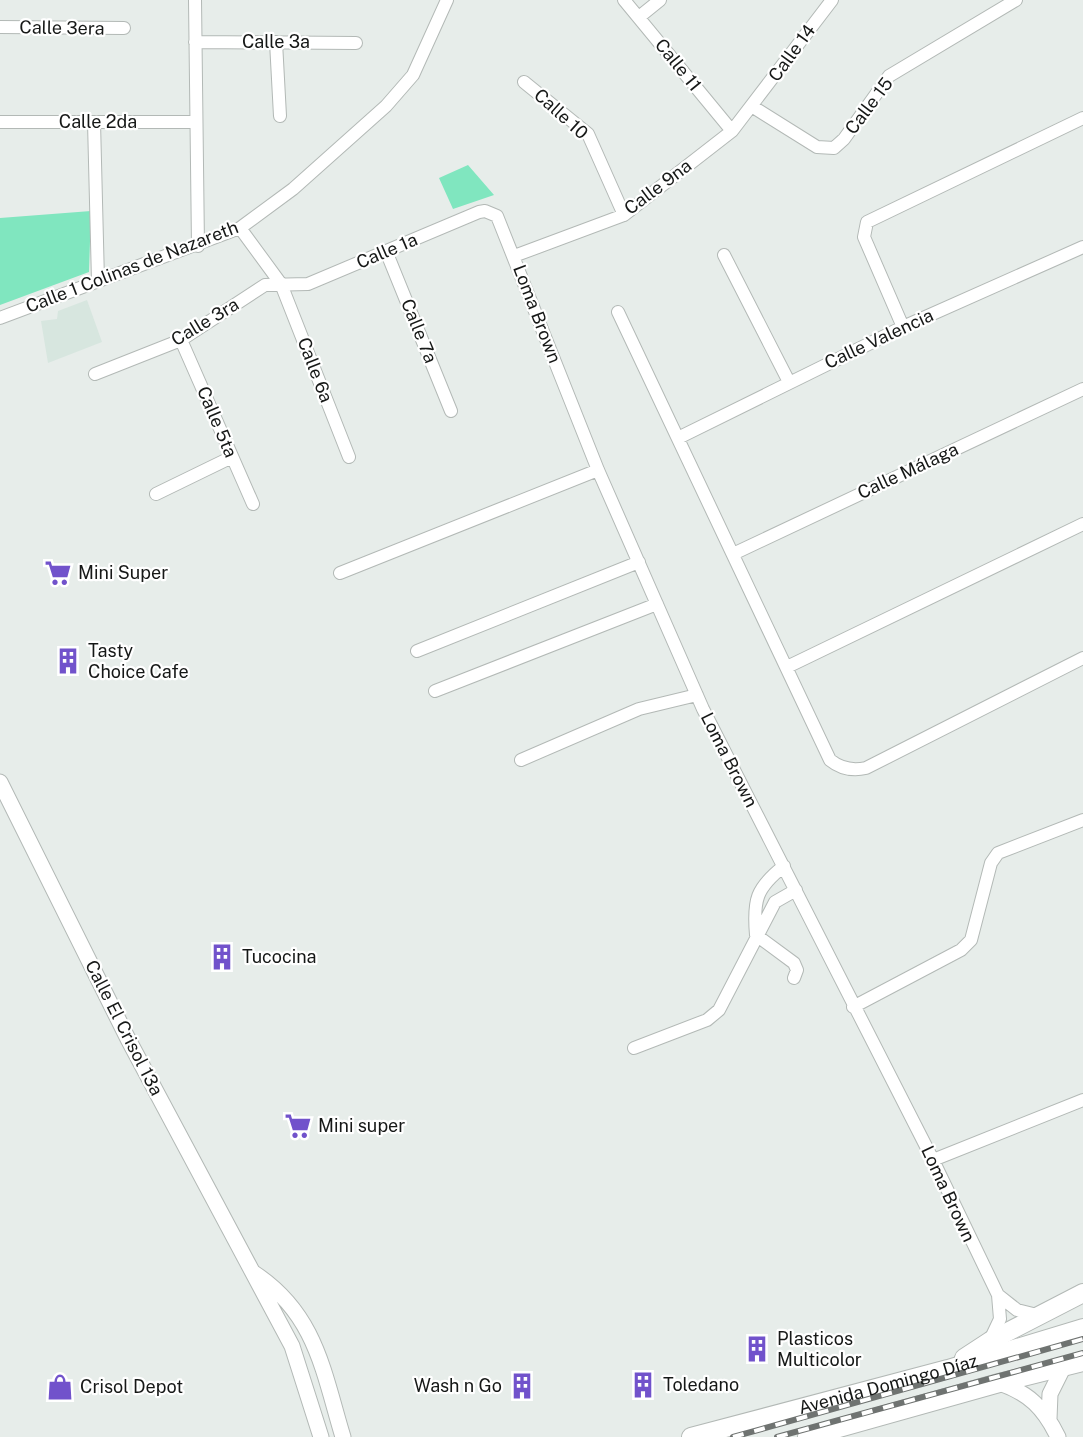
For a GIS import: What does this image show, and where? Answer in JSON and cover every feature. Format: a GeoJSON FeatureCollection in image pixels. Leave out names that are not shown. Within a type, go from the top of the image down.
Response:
{"type":"FeatureCollection","features":[{"type":"Feature","properties":{"kind":"main road"},"geometry":{"type":"LineString","coordinates":[[948,1369],[990,1341],[1083,1293]]}},
{"type":"Feature","properties":{"kind":"main road","name":"Avenida Domingo Díaz"},"geometry":{"type":"LineString","coordinates":[[691,1437],[948,1369],[1083,1328]]}},
{"type":"Feature","properties":{"kind":"main road","name":"Avenida Domingo Díaz"},"geometry":{"type":"LineString","coordinates":[[807,1437],[1083,1362]]}},
{"type":"Feature","properties":{"kind":"street"},"geometry":{"type":"LineString","coordinates":[[195,0],[198,246]]}},
{"type":"Feature","properties":{"kind":"street","name":"Calle 1 Colinas de Nazareth"},"geometry":{"type":"LineString","coordinates":[[0,318],[198,246],[240,228],[292,189],[386,106],[413,75],[447,0]]}},
{"type":"Feature","properties":{"kind":"street","name":"Calle 11"},"geometry":{"type":"LineString","coordinates":[[624,0],[732,131]]}},
{"type":"Feature","properties":{"kind":"street"},"geometry":{"type":"LineString","coordinates":[[639,18],[660,0]]}},
{"type":"Feature","properties":{"kind":"street","name":"Calle 14"},"geometry":{"type":"LineString","coordinates":[[753,107],[831,0]]}},
{"type":"Feature","properties":{"kind":"street","name":"Calle 15"},"geometry":{"type":"LineString","coordinates":[[753,107],[817,147],[834,148],[840,144],[889,76],[1016,0]]}},
{"type":"Feature","properties":{"kind":"street","name":"Calle 3era"},"geometry":{"type":"LineString","coordinates":[[0,27],[124,28]]}},
{"type":"Feature","properties":{"kind":"street","name":"Calle 3a"},"geometry":{"type":"LineString","coordinates":[[195,42],[356,43]]}},
{"type":"Feature","properties":{"kind":"street"},"geometry":{"type":"LineString","coordinates":[[276,42],[280,116]]}},
{"type":"Feature","properties":{"kind":"street","name":"Calle 10"},"geometry":{"type":"LineString","coordinates":[[524,82],[588,134],[624,214]]}},
{"type":"Feature","properties":{"kind":"street","name":"Calle 9na"},"geometry":{"type":"LineString","coordinates":[[514,256],[624,214],[732,131],[753,107]]}},
{"type":"Feature","properties":{"kind":"street"},"geometry":{"type":"LineString","coordinates":[[903,327],[864,237],[867,222],[1083,118]]}},
{"type":"Feature","properties":{"kind":"street","name":"Calle 2da"},"geometry":{"type":"LineString","coordinates":[[0,122],[196,122]]}},
{"type":"Feature","properties":{"kind":"street"},"geometry":{"type":"LineString","coordinates":[[94,122],[98,281]]}},
{"type":"Feature","properties":{"kind":"street","name":"Calle 1a"},"geometry":{"type":"LineString","coordinates":[[281,284],[309,284],[479,212],[492,213]]}},
{"type":"Feature","properties":{"kind":"street","name":"Loma Brown"},"geometry":{"type":"LineString","coordinates":[[492,213],[501,221],[598,470],[697,695],[853,1007],[933,1160],[998,1295],[1000,1319],[990,1341]]}},
{"type":"Feature","properties":{"kind":"street","name":"Calle 6a"},"geometry":{"type":"LineString","coordinates":[[240,228],[281,284],[349,457]]}},
{"type":"Feature","properties":{"kind":"street","name":"Calle Valencia"},"geometry":{"type":"LineString","coordinates":[[678,438],[903,327],[1083,247]]}},
{"type":"Feature","properties":{"kind":"street","name":"Calle 7a"},"geometry":{"type":"LineString","coordinates":[[386,251],[452,411]]}},
{"type":"Feature","properties":{"kind":"street"},"geometry":{"type":"LineString","coordinates":[[724,255],[789,382]]}},
{"type":"Feature","properties":{"kind":"street","name":"Calle 3ra"},"geometry":{"type":"LineString","coordinates":[[95,374],[181,340],[265,285],[281,284]]}},
{"type":"Feature","properties":{"kind":"street"},"geometry":{"type":"LineString","coordinates":[[618,312],[830,760],[837,766],[856,770],[866,768],[1083,658]]}},
{"type":"Feature","properties":{"kind":"street","name":"Calle 5ta"},"geometry":{"type":"LineString","coordinates":[[181,340],[252,504]]}},
{"type":"Feature","properties":{"kind":"street","name":"Calle Málaga"},"geometry":{"type":"LineString","coordinates":[[733,554],[1083,389]]}},
{"type":"Feature","properties":{"kind":"street"},"geometry":{"type":"LineString","coordinates":[[156,494],[232,457]]}},
{"type":"Feature","properties":{"kind":"street"},"geometry":{"type":"LineString","coordinates":[[340,573],[598,470]]}},
{"type":"Feature","properties":{"kind":"street"},"geometry":{"type":"LineString","coordinates":[[786,667],[1083,524]]}},
{"type":"Feature","properties":{"kind":"street"},"geometry":{"type":"LineString","coordinates":[[417,651],[639,562]]}},
{"type":"Feature","properties":{"kind":"street"},"geometry":{"type":"LineString","coordinates":[[435,691],[657,604]]}},
{"type":"Feature","properties":{"kind":"street"},"geometry":{"type":"LineString","coordinates":[[521,760],[639,710],[697,695]]}},
{"type":"Feature","properties":{"kind":"street","name":"Calle El Crisol 13a"},"geometry":{"type":"LineString","coordinates":[[0,782],[128,1039],[296,1354],[321,1437]]}},
{"type":"Feature","properties":{"kind":"street"},"geometry":{"type":"LineString","coordinates":[[853,1007],[961,950],[971,940],[991,863],[998,853],[1083,820]]}},
{"type":"Feature","properties":{"kind":"street"},"geometry":{"type":"LineString","coordinates":[[756,935],[755,900],[765,883],[784,866]]}},
{"type":"Feature","properties":{"kind":"street"},"geometry":{"type":"LineString","coordinates":[[634,1048],[707,1020],[719,1010],[775,902],[796,890]]}},
{"type":"Feature","properties":{"kind":"street"},"geometry":{"type":"LineString","coordinates":[[756,935],[794,963],[797,970],[794,978]]}},
{"type":"Feature","properties":{"kind":"street"},"geometry":{"type":"LineString","coordinates":[[933,1160],[1083,1100]]}},
{"type":"Feature","properties":{"kind":"street","name":"Calle El Crisol 13a"},"geometry":{"type":"LineString","coordinates":[[252,1271],[272,1285],[304,1322],[318,1351],[342,1434]]}},
{"type":"Feature","properties":{"kind":"street"},"geometry":{"type":"LineString","coordinates":[[998,1295],[1017,1310],[1037,1315]]}},
{"type":"Feature","properties":{"kind":"street"},"geometry":{"type":"LineString","coordinates":[[1049,1419],[1050,1394],[1064,1366]]}},
{"type":"Feature","properties":{"kind":"street"},"geometry":{"type":"LineString","coordinates":[[999,1383],[1029,1396],[1049,1419],[1058,1437]]}},
{"type":"Feature","properties":{"kind":"street"},"geometry":{"type":"LineString","coordinates":[[321,1437],[342,1434]]}},
{"type":"Feature","properties":{"kind":"shaded area"},"geometry":{"type":"Polygon","coordinates":[[[87,300],[102,342],[48,363],[41,321],[57,319],[58,311],[87,300]]]}},
{"type":"Feature","properties":{"kind":"green space"},"geometry":{"type":"Polygon","coordinates":[[[468,165],[494,195],[453,209],[439,178],[468,165]]]}},
{"type":"Feature","properties":{"kind":"green space"},"geometry":{"type":"Polygon","coordinates":[[[91,211],[89,272],[0,305],[0,218],[91,211]]]}},
{"type":"Feature","properties":{"kind":"railway"},"geometry":{"type":"LineString","coordinates":[[733,1437],[1083,1339]]}},
{"type":"Feature","properties":{"kind":"railway"},"geometry":{"type":"LineString","coordinates":[[777,1437],[1083,1353]]}},
{"type":"Feature","properties":{"kind":"place","name":"Mini Super"},"geometry":{"type":"Point","coordinates":[58,573]}},
{"type":"Feature","properties":{"kind":"place","name":"Tasty Choice Cafe"},"geometry":{"type":"Point","coordinates":[68,661]}},
{"type":"Feature","properties":{"kind":"place","name":"Tucocina"},"geometry":{"type":"Point","coordinates":[222,957]}},
{"type":"Feature","properties":{"kind":"place","name":"Mini super"},"geometry":{"type":"Point","coordinates":[298,1126]}},
{"type":"Feature","properties":{"kind":"place","name":"Plasticos Multicolor"},"geometry":{"type":"Point","coordinates":[757,1349]}},
{"type":"Feature","properties":{"kind":"place","name":"Toledano"},"geometry":{"type":"Point","coordinates":[643,1385]}},
{"type":"Feature","properties":{"kind":"place","name":"Wash n Go"},"geometry":{"type":"Point","coordinates":[522,1386]}},
{"type":"Feature","properties":{"kind":"place","name":"Crisol Depot"},"geometry":{"type":"Point","coordinates":[60,1387]}}]}
